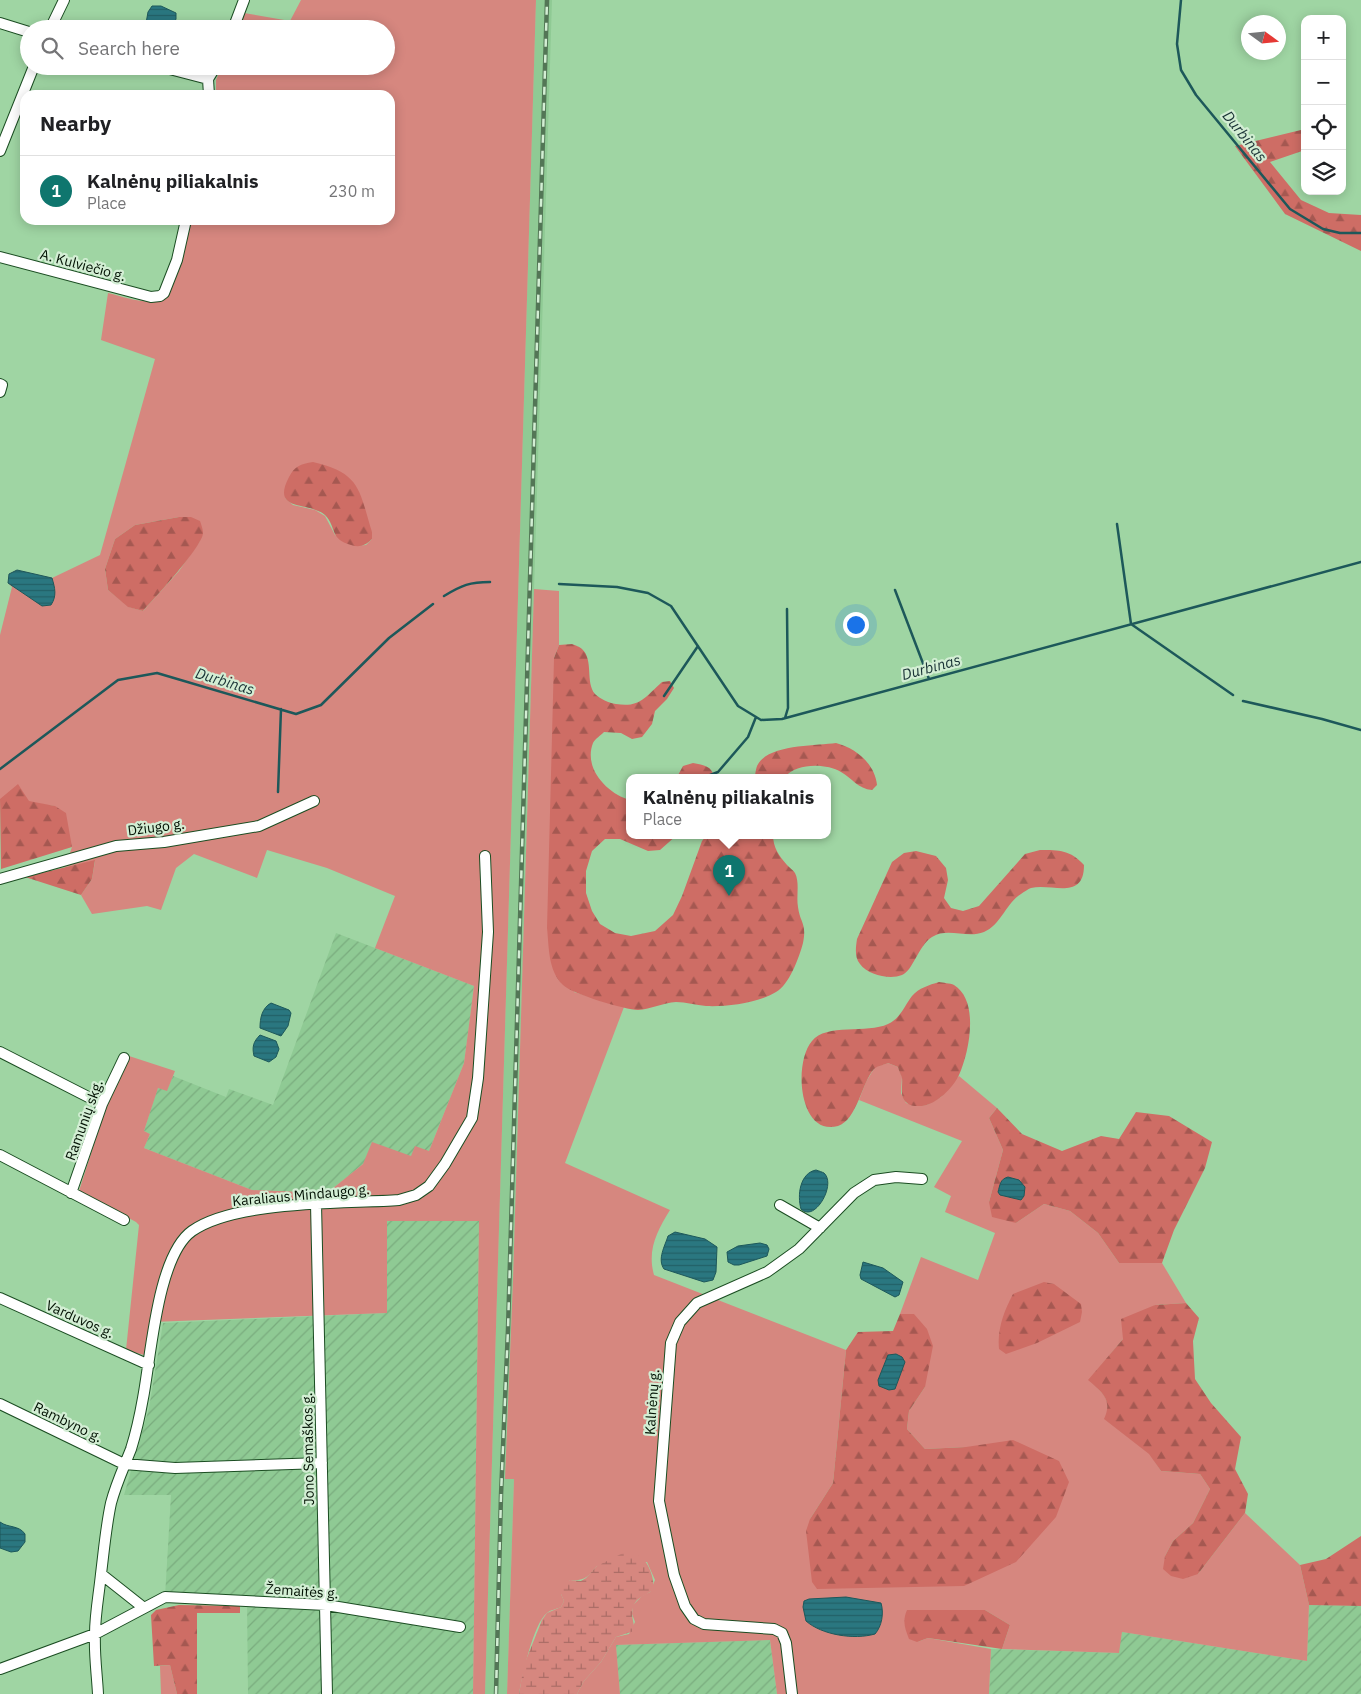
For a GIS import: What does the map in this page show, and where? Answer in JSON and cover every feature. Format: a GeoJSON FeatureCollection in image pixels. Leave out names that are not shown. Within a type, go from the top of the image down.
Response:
{"type":"FeatureCollection","features":[{"type":"Feature","properties":{"kind":"street"},"geometry":{"type":"LineString","coordinates":[[54,20],[64,0]]}},
{"type":"Feature","properties":{"kind":"street"},"geometry":{"type":"LineString","coordinates":[[236,20],[244,0]]}},
{"type":"Feature","properties":{"kind":"street"},"geometry":{"type":"LineString","coordinates":[[0,23],[20,29]]}},
{"type":"Feature","properties":{"kind":"street"},"geometry":{"type":"LineString","coordinates":[[24,90],[30,75]]}},
{"type":"Feature","properties":{"kind":"street"},"geometry":{"type":"LineString","coordinates":[[193,75],[208,79]]}},
{"type":"Feature","properties":{"kind":"street"},"geometry":{"type":"LineString","coordinates":[[209,90],[208,79],[210,75]]}},
{"type":"Feature","properties":{"kind":"street"},"geometry":{"type":"LineString","coordinates":[[0,151],[20,101]]}},
{"type":"Feature","properties":{"kind":"street","name":"A. Kulviečio g."},"geometry":{"type":"LineString","coordinates":[[0,257],[152,297],[160,296],[164,294],[177,260],[185,225]]}},
{"type":"Feature","properties":{"kind":"street"},"geometry":{"type":"LineString","coordinates":[[0,384],[2,385],[0,392]]}},
{"type":"Feature","properties":{"kind":"street","name":"Džiugo g."},"geometry":{"type":"LineString","coordinates":[[0,879],[116,846],[164,842],[259,826],[314,801]]}},
{"type":"Feature","properties":{"kind":"street","name":"Karaliaus Mindaugo g."},"geometry":{"type":"LineString","coordinates":[[98,1694],[95,1634],[111,1504],[131,1448],[143,1401],[162,1287],[176,1249],[187,1235],[205,1223],[220,1217],[253,1211],[316,1204],[399,1200],[416,1195],[429,1186],[437,1176],[468,1125],[476,1100],[488,932],[485,856]]}},
{"type":"Feature","properties":{"kind":"street"},"geometry":{"type":"LineString","coordinates":[[0,1052],[102,1104]]}},
{"type":"Feature","properties":{"kind":"street","name":"Ramunių skg."},"geometry":{"type":"LineString","coordinates":[[72,1193],[102,1104],[124,1058]]}},
{"type":"Feature","properties":{"kind":"street"},"geometry":{"type":"LineString","coordinates":[[0,1155],[124,1220]]}},
{"type":"Feature","properties":{"kind":"street","name":"Kalnėnų g."},"geometry":{"type":"LineString","coordinates":[[792,1694],[786,1643],[782,1633],[774,1629],[704,1624],[694,1619],[685,1606],[674,1575],[659,1501],[671,1343],[680,1322],[697,1303],[767,1272],[799,1249],[837,1208],[854,1193],[874,1180],[896,1177],[922,1179]]}},
{"type":"Feature","properties":{"kind":"street","name":"Jono Semaškos g."},"geometry":{"type":"LineString","coordinates":[[316,1204],[328,1694]]}},
{"type":"Feature","properties":{"kind":"street"},"geometry":{"type":"LineString","coordinates":[[780,1205],[820,1228]]}},
{"type":"Feature","properties":{"kind":"street","name":"Varduvos g."},"geometry":{"type":"LineString","coordinates":[[0,1298],[149,1365]]}},
{"type":"Feature","properties":{"kind":"street","name":"Rambyno g."},"geometry":{"type":"LineString","coordinates":[[0,1404],[124,1464]]}},
{"type":"Feature","properties":{"kind":"street"},"geometry":{"type":"LineString","coordinates":[[124,1464],[175,1468],[322,1463]]}},
{"type":"Feature","properties":{"kind":"street"},"geometry":{"type":"LineString","coordinates":[[101,1574],[144,1608]]}},
{"type":"Feature","properties":{"kind":"street","name":"Žemaitės g."},"geometry":{"type":"LineString","coordinates":[[0,1669],[95,1634],[165,1596],[326,1605],[460,1627]]}},
{"type":"Feature","properties":{"kind":"shaded area"},"geometry":{"type":"Polygon","coordinates":[[[536,0],[552,0],[506,1479],[514,1479],[507,1694],[485,1694],[536,0]]]}},
{"type":"Feature","properties":{"kind":"shaded area"},"geometry":{"type":"Polygon","coordinates":[[[336,933],[474,986],[464,1063],[429,1151],[412,1156],[363,1164],[327,1193],[252,1190],[144,1148],[150,1134],[144,1131],[158,1087],[167,1090],[173,1076],[226,1097],[229,1089],[273,1105],[336,933]]]}},
{"type":"Feature","properties":{"kind":"shaded area"},"geometry":{"type":"Polygon","coordinates":[[[387,1221],[479,1221],[473,1694],[248,1694],[247,1601],[165,1597],[171,1495],[124,1495],[149,1408],[163,1323],[387,1313],[387,1221]]]}},
{"type":"Feature","properties":{"kind":"shaded area"},"geometry":{"type":"Polygon","coordinates":[[[1309,1605],[1361,1606],[1361,1694],[989,1694],[991,1649],[1118,1653],[1122,1632],[1307,1661],[1309,1605]]]}},
{"type":"Feature","properties":{"kind":"shaded area"},"geometry":{"type":"Polygon","coordinates":[[[770,1640],[777,1694],[620,1694],[616,1645],[770,1640]]]}},
{"type":"Feature","properties":{"kind":"green space"},"geometry":{"type":"Polygon","coordinates":[[[301,0],[536,0],[485,1694],[473,1694],[479,1221],[387,1221],[387,1313],[152,1322],[144,1355],[126,1350],[139,1225],[79,1191],[109,1097],[129,1056],[175,1071],[167,1091],[158,1088],[144,1131],[150,1134],[144,1148],[252,1190],[327,1193],[363,1164],[372,1142],[411,1156],[415,1146],[429,1151],[464,1063],[474,986],[375,948],[395,896],[327,868],[267,850],[257,878],[194,854],[176,868],[161,910],[147,906],[92,914],[81,895],[92,879],[95,861],[65,867],[72,847],[54,806],[0,799],[0,635],[12,587],[8,583],[9,574],[17,570],[52,578],[100,555],[155,359],[101,340],[108,293],[145,301],[167,298],[182,259],[188,225],[395,225],[395,90],[216,90],[218,75],[395,75],[395,20],[291,20],[301,0]],[[285,498],[293,505],[315,510],[325,516],[335,535],[355,546],[366,545],[372,539],[372,532],[285,498]],[[179,517],[135,525],[115,539],[105,569],[108,590],[129,607],[143,611],[179,571],[200,541],[179,517]]]}},
{"type":"Feature","properties":{"kind":"green space"},"geometry":{"type":"Polygon","coordinates":[[[244,13],[284,20],[241,20],[244,13]]]}},
{"type":"Feature","properties":{"kind":"green space"},"geometry":{"type":"Polygon","coordinates":[[[1301,130],[1301,151],[1270,162],[1301,200],[1329,213],[1361,215],[1361,251],[1285,214],[1235,146],[1301,130]]]}},
{"type":"Feature","properties":{"kind":"green space"},"geometry":{"type":"Polygon","coordinates":[[[313,462],[329,466],[341,472],[356,485],[372,532],[372,539],[367,543],[357,546],[344,542],[336,536],[329,519],[325,515],[310,508],[294,504],[284,496],[284,488],[293,470],[301,465],[313,462]]]}},
{"type":"Feature","properties":{"kind":"green space"},"geometry":{"type":"Polygon","coordinates":[[[179,517],[191,517],[200,521],[203,533],[201,540],[177,572],[143,611],[128,607],[108,590],[105,569],[115,539],[135,525],[179,517]]]}},
{"type":"Feature","properties":{"kind":"green space"},"geometry":{"type":"Polygon","coordinates":[[[534,589],[559,591],[559,645],[554,658],[574,992],[624,1007],[565,1163],[670,1210],[654,1241],[652,1266],[654,1275],[846,1350],[833,1483],[810,1519],[966,1447],[925,1449],[907,1429],[909,1411],[925,1387],[914,1315],[900,1314],[921,1257],[978,1280],[995,1233],[945,1212],[951,1196],[934,1187],[962,1141],[859,1100],[866,1082],[875,1067],[888,1063],[898,1067],[902,1077],[901,1093],[906,1103],[915,1106],[927,1105],[941,1097],[959,1076],[997,1108],[989,1118],[1003,1150],[989,1202],[1016,1223],[1044,1204],[1070,1211],[1098,1233],[1119,1263],[1162,1263],[1186,1303],[1155,1305],[1123,1339],[1089,1380],[1107,1401],[1108,1407],[1105,1419],[1150,1454],[1161,1471],[1200,1474],[1210,1489],[1193,1523],[1173,1541],[1165,1556],[1198,1574],[1245,1513],[1300,1565],[1309,1605],[1307,1661],[1122,1632],[1119,1653],[1002,1649],[1010,1625],[985,1610],[917,1642],[928,1638],[991,1649],[989,1694],[777,1694],[770,1640],[616,1645],[620,1694],[577,1694],[584,1681],[601,1662],[616,1637],[629,1634],[635,1622],[632,1614],[633,1605],[642,1596],[650,1592],[655,1580],[647,1562],[597,1566],[586,1578],[570,1580],[561,1594],[564,1601],[561,1607],[547,1613],[537,1628],[529,1651],[519,1694],[507,1694],[514,1479],[505,1479],[513,1280],[534,589]]]}},
{"type":"Feature","properties":{"kind":"green space"},"geometry":{"type":"Polygon","coordinates":[[[572,644],[581,648],[588,659],[592,689],[599,698],[610,703],[624,705],[637,703],[662,682],[670,681],[674,688],[667,699],[655,711],[652,724],[642,737],[632,739],[621,733],[604,732],[593,743],[591,762],[595,771],[606,786],[626,798],[626,839],[672,839],[660,850],[648,851],[620,839],[605,839],[592,851],[586,871],[586,893],[592,911],[600,924],[615,933],[631,936],[655,931],[673,915],[704,839],[774,839],[777,851],[796,877],[798,907],[804,927],[803,943],[793,971],[785,984],[776,992],[751,1002],[732,1005],[706,1006],[676,1002],[638,1010],[599,1001],[568,989],[554,973],[550,958],[547,928],[554,658],[559,645],[572,644]]]}},
{"type":"Feature","properties":{"kind":"green space"},"geometry":{"type":"Polygon","coordinates":[[[836,743],[843,745],[863,758],[873,770],[877,785],[872,790],[867,789],[835,769],[820,766],[796,769],[788,774],[756,774],[757,766],[762,759],[792,747],[836,743]]]}},
{"type":"Feature","properties":{"kind":"green space"},"geometry":{"type":"Polygon","coordinates":[[[693,763],[704,765],[713,774],[679,774],[683,766],[693,763]]]}},
{"type":"Feature","properties":{"kind":"green space"},"geometry":{"type":"Polygon","coordinates":[[[18,784],[29,801],[55,806],[66,813],[72,847],[1,869],[0,799],[18,784]]]}},
{"type":"Feature","properties":{"kind":"green space"},"geometry":{"type":"Polygon","coordinates":[[[1040,850],[1064,852],[1079,860],[1084,865],[1083,876],[1079,883],[1073,887],[1065,888],[1039,887],[1029,889],[1016,898],[995,924],[984,932],[978,934],[944,933],[932,937],[923,946],[906,973],[902,975],[891,977],[879,976],[868,971],[858,961],[856,951],[857,939],[892,862],[904,853],[916,851],[936,856],[946,868],[948,880],[944,898],[951,908],[963,911],[979,906],[1025,854],[1040,850]]]}},
{"type":"Feature","properties":{"kind":"green space"},"geometry":{"type":"Polygon","coordinates":[[[95,860],[92,879],[81,895],[25,877],[95,860]]]}},
{"type":"Feature","properties":{"kind":"green space"},"geometry":{"type":"Polygon","coordinates":[[[939,982],[954,985],[962,993],[970,1015],[969,1041],[963,1065],[949,1090],[939,1099],[928,1105],[910,1105],[903,1098],[902,1078],[898,1067],[888,1063],[874,1069],[855,1109],[845,1122],[838,1126],[825,1126],[815,1120],[808,1110],[803,1096],[802,1080],[806,1051],[812,1041],[827,1032],[879,1027],[888,1024],[899,1015],[915,993],[924,987],[939,982]]]}},
{"type":"Feature","properties":{"kind":"green space"},"geometry":{"type":"Polygon","coordinates":[[[997,1108],[1022,1134],[1062,1151],[1101,1136],[1119,1139],[1136,1112],[1169,1116],[1212,1142],[1205,1168],[1174,1230],[1162,1263],[1119,1263],[1098,1233],[1070,1211],[1044,1204],[1016,1223],[992,1217],[989,1202],[1003,1150],[989,1118],[997,1108]]]}},
{"type":"Feature","properties":{"kind":"green space"},"geometry":{"type":"Polygon","coordinates":[[[1044,1282],[1054,1284],[1081,1304],[1080,1322],[1037,1343],[1006,1354],[999,1349],[999,1334],[1004,1314],[1013,1294],[1044,1282]]]}},
{"type":"Feature","properties":{"kind":"green space"},"geometry":{"type":"Polygon","coordinates":[[[1186,1303],[1199,1318],[1193,1341],[1195,1379],[1211,1403],[1241,1437],[1235,1469],[1248,1494],[1245,1513],[1198,1574],[1183,1579],[1171,1576],[1163,1569],[1165,1556],[1173,1541],[1193,1523],[1210,1489],[1200,1474],[1161,1471],[1149,1454],[1104,1419],[1107,1401],[1102,1393],[1088,1380],[1123,1339],[1121,1319],[1155,1305],[1186,1303]]]}},
{"type":"Feature","properties":{"kind":"green space"},"geometry":{"type":"Polygon","coordinates":[[[900,1314],[914,1314],[927,1329],[933,1346],[925,1387],[909,1411],[907,1429],[925,1449],[966,1447],[1013,1440],[1059,1461],[1069,1482],[1056,1517],[1016,1562],[964,1586],[817,1589],[812,1582],[806,1531],[810,1519],[833,1483],[846,1350],[858,1332],[893,1331],[900,1314]]]}},
{"type":"Feature","properties":{"kind":"green space"},"geometry":{"type":"Polygon","coordinates":[[[1361,1536],[1361,1606],[1309,1605],[1300,1565],[1326,1559],[1361,1536]]]}},
{"type":"Feature","properties":{"kind":"green space"},"geometry":{"type":"Polygon","coordinates":[[[627,1551],[644,1560],[653,1580],[651,1591],[639,1598],[633,1608],[634,1631],[616,1637],[601,1662],[584,1681],[577,1694],[519,1694],[524,1665],[542,1620],[547,1613],[561,1607],[564,1601],[561,1588],[570,1580],[581,1581],[597,1566],[627,1551]]]}},
{"type":"Feature","properties":{"kind":"green space"},"geometry":{"type":"Polygon","coordinates":[[[179,1605],[240,1606],[240,1613],[197,1613],[197,1694],[177,1694],[170,1665],[154,1666],[151,1615],[156,1610],[179,1605]]]}},
{"type":"Feature","properties":{"kind":"green space"},"geometry":{"type":"Polygon","coordinates":[[[907,1610],[985,1610],[1010,1625],[1002,1649],[928,1638],[917,1642],[909,1639],[906,1632],[904,1621],[907,1610]]]}},
{"type":"Feature","properties":{"kind":"green space"},"geometry":{"type":"Polygon","coordinates":[[[170,1665],[177,1694],[161,1694],[160,1666],[170,1665]]]}},
{"type":"Feature","properties":{"kind":"water"},"geometry":{"type":"Polygon","coordinates":[[[152,6],[161,6],[176,13],[176,19],[147,20],[148,12],[152,6]]]}},
{"type":"Feature","properties":{"kind":"water"},"geometry":{"type":"Polygon","coordinates":[[[17,570],[52,578],[55,592],[51,605],[42,606],[8,583],[9,574],[17,570]]]}},
{"type":"Feature","properties":{"kind":"water"},"geometry":{"type":"Polygon","coordinates":[[[271,1003],[289,1010],[291,1013],[288,1026],[281,1036],[260,1028],[262,1014],[271,1003]]]}},
{"type":"Feature","properties":{"kind":"water"},"geometry":{"type":"Polygon","coordinates":[[[260,1035],[276,1041],[279,1049],[276,1057],[269,1062],[254,1056],[254,1045],[260,1035]]]}},
{"type":"Feature","properties":{"kind":"water"},"geometry":{"type":"Polygon","coordinates":[[[816,1170],[824,1173],[827,1178],[827,1190],[821,1202],[813,1211],[805,1212],[801,1209],[799,1197],[801,1185],[806,1175],[816,1170]]]}},
{"type":"Feature","properties":{"kind":"water"},"geometry":{"type":"Polygon","coordinates":[[[1008,1177],[1019,1180],[1025,1187],[1024,1196],[1021,1200],[1000,1195],[998,1192],[1002,1181],[1008,1177]]]}},
{"type":"Feature","properties":{"kind":"water"},"geometry":{"type":"Polygon","coordinates":[[[675,1232],[705,1239],[717,1247],[716,1272],[713,1280],[704,1282],[664,1269],[661,1261],[662,1252],[668,1236],[675,1232]]]}},
{"type":"Feature","properties":{"kind":"water"},"geometry":{"type":"Polygon","coordinates":[[[760,1243],[767,1245],[769,1249],[767,1256],[739,1265],[728,1262],[727,1252],[738,1246],[760,1243]]]}},
{"type":"Feature","properties":{"kind":"water"},"geometry":{"type":"Polygon","coordinates":[[[863,1262],[883,1268],[903,1282],[899,1295],[895,1297],[861,1279],[863,1262]]]}},
{"type":"Feature","properties":{"kind":"water"},"geometry":{"type":"Polygon","coordinates":[[[896,1354],[902,1357],[905,1362],[895,1389],[889,1390],[879,1386],[878,1380],[888,1355],[896,1354]]]}},
{"type":"Feature","properties":{"kind":"water"},"geometry":{"type":"Polygon","coordinates":[[[0,1522],[20,1529],[25,1534],[25,1542],[18,1551],[11,1552],[0,1548],[0,1522]]]}},
{"type":"Feature","properties":{"kind":"water"},"geometry":{"type":"Polygon","coordinates":[[[846,1597],[881,1603],[882,1619],[875,1634],[867,1636],[839,1635],[821,1630],[806,1621],[803,1607],[804,1601],[809,1599],[846,1597]]]}},
{"type":"Feature","properties":{"kind":"waterway","name":"Durbinas"},"geometry":{"type":"LineString","coordinates":[[1181,0],[1177,44],[1181,70],[1196,95],[1290,209],[1323,229],[1340,233],[1361,233]]}},
{"type":"Feature","properties":{"kind":"waterway"},"geometry":{"type":"LineString","coordinates":[[1117,524],[1131,624],[1233,695]]}},
{"type":"Feature","properties":{"kind":"waterway","name":"Durbinas"},"geometry":{"type":"LineString","coordinates":[[559,584],[617,587],[648,593],[671,606],[738,706],[761,720],[782,719],[1361,562]]}},
{"type":"Feature","properties":{"kind":"waterway","name":"Durbinas"},"geometry":{"type":"LineString","coordinates":[[444,596],[466,585],[490,582]]}},
{"type":"Feature","properties":{"kind":"waterway"},"geometry":{"type":"LineString","coordinates":[[895,590],[929,679]]}},
{"type":"Feature","properties":{"kind":"waterway","name":"Durbinas"},"geometry":{"type":"LineString","coordinates":[[0,769],[118,680],[157,673],[296,714],[321,705],[389,638],[433,604]]}},
{"type":"Feature","properties":{"kind":"waterway"},"geometry":{"type":"LineString","coordinates":[[785,718],[788,708],[787,609]]}},
{"type":"Feature","properties":{"kind":"waterway"},"geometry":{"type":"LineString","coordinates":[[664,696],[698,646]]}},
{"type":"Feature","properties":{"kind":"waterway"},"geometry":{"type":"LineString","coordinates":[[1243,701],[1361,730]]}},
{"type":"Feature","properties":{"kind":"waterway"},"geometry":{"type":"LineString","coordinates":[[278,792],[281,709]]}},
{"type":"Feature","properties":{"kind":"waterway"},"geometry":{"type":"LineString","coordinates":[[713,774],[718,772],[748,737],[756,717]]}},
{"type":"Feature","properties":{"kind":"railway"},"geometry":{"type":"LineString","coordinates":[[496,1694],[547,0]]}},
{"type":"Feature","properties":{"kind":"place","name":"Kalnėnų piliakalnis"},"geometry":{"type":"Point","coordinates":[729,896]}}]}
